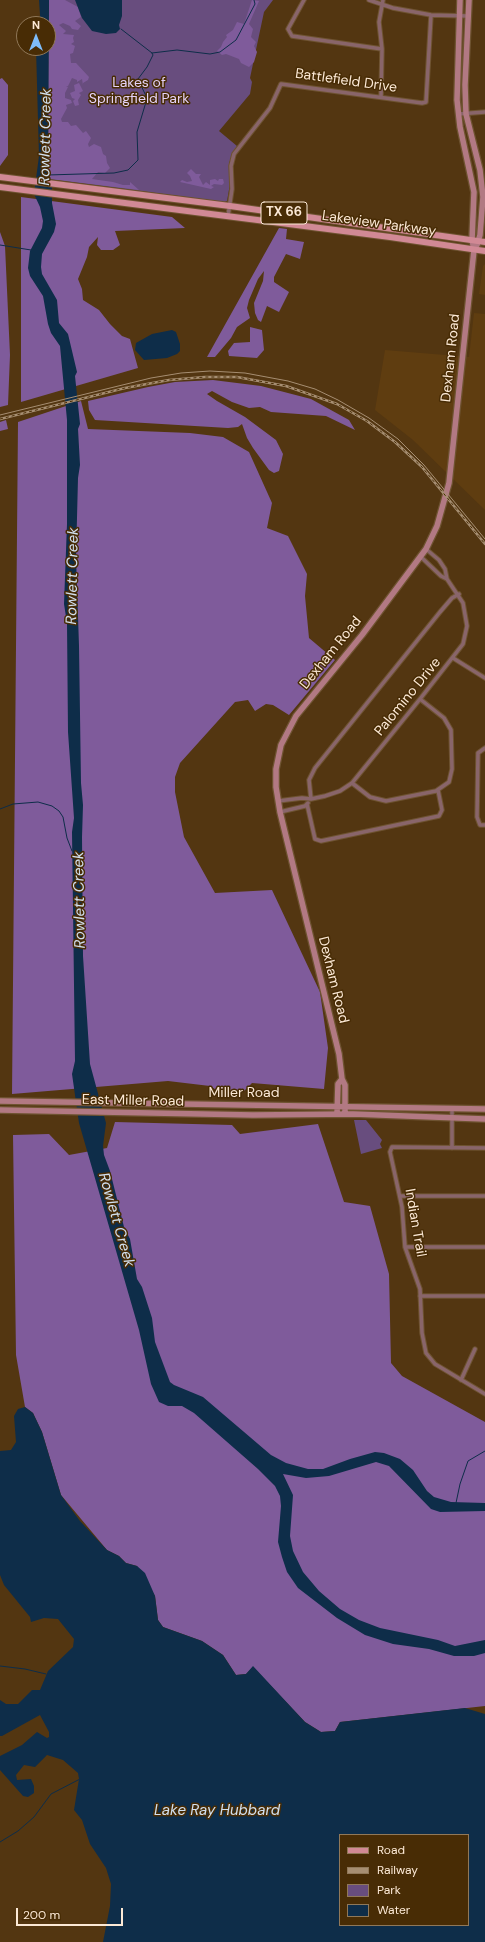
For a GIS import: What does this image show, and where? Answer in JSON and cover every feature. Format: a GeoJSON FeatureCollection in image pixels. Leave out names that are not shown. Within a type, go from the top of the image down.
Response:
{"type":"FeatureCollection","features":[{"type":"Feature","properties":{"kind":"main road","name":"Lakeview Parkway"},"geometry":{"type":"LineString","coordinates":[[0,177],[230,206],[482,241]]}},
{"type":"Feature","properties":{"kind":"main road","name":"Lakeview Parkway"},"geometry":{"type":"LineString","coordinates":[[0,187],[310,226],[485,251]]}},
{"type":"Feature","properties":{"kind":"main road"},"geometry":{"type":"LineString","coordinates":[[310,226],[312,217]]}},
{"type":"Feature","properties":{"kind":"street"},"geometry":{"type":"LineString","coordinates":[[304,0],[288,29],[289,33],[296,37],[382,49]]}},
{"type":"Feature","properties":{"kind":"street"},"geometry":{"type":"LineString","coordinates":[[369,0],[382,2],[393,8],[431,15],[468,16]]}},
{"type":"Feature","properties":{"kind":"street","name":"Dexham Road"},"geometry":{"type":"LineString","coordinates":[[345,1114],[345,1085],[342,1079],[339,1054],[280,812],[278,801],[277,763],[281,745],[291,723],[426,549],[437,526],[452,471],[474,250],[472,240],[474,192],[458,114],[457,81],[460,0]]}},
{"type":"Feature","properties":{"kind":"street","name":"Dexham Road"},"geometry":{"type":"LineString","coordinates":[[469,0],[465,85],[466,114],[482,186],[483,206],[482,241],[474,250]]}},
{"type":"Feature","properties":{"kind":"street"},"geometry":{"type":"LineString","coordinates":[[381,97],[382,49],[379,29],[382,2]]}},
{"type":"Feature","properties":{"kind":"street","name":"Battlefield Drive"},"geometry":{"type":"LineString","coordinates":[[230,206],[233,183],[232,163],[238,148],[270,108],[281,84],[422,103],[426,102],[431,15]]}},
{"type":"Feature","properties":{"kind":"street"},"geometry":{"type":"LineString","coordinates":[[458,114],[485,112]]}},
{"type":"Feature","properties":{"kind":"street"},"geometry":{"type":"LineString","coordinates":[[228,216],[230,206]]}},
{"type":"Feature","properties":{"kind":"street","name":"Palomino Drive"},"geometry":{"type":"LineString","coordinates":[[426,549],[439,560],[445,569],[447,579]]}},
{"type":"Feature","properties":{"kind":"street","name":"Palomino Drive"},"geometry":{"type":"LineString","coordinates":[[278,801],[302,798],[311,799],[334,794],[352,783],[463,644],[467,626],[466,611],[459,594],[447,579],[441,576],[421,557]]}},
{"type":"Feature","properties":{"kind":"street"},"geometry":{"type":"LineString","coordinates":[[280,812],[307,804],[311,799],[309,780],[315,768],[440,612],[452,598],[459,594]]}},
{"type":"Feature","properties":{"kind":"street"},"geometry":{"type":"LineString","coordinates":[[453,658],[485,678]]}},
{"type":"Feature","properties":{"kind":"street"},"geometry":{"type":"LineString","coordinates":[[352,783],[370,797],[386,801],[438,790],[446,785],[450,779],[451,730],[444,718],[420,699]]}},
{"type":"Feature","properties":{"kind":"street"},"geometry":{"type":"LineString","coordinates":[[485,748],[478,753],[477,817],[480,825],[485,825]]}},
{"type":"Feature","properties":{"kind":"street"},"geometry":{"type":"LineString","coordinates":[[307,804],[315,839],[321,842],[439,816],[442,810],[438,790]]}},
{"type":"Feature","properties":{"kind":"street","name":"Dexham Road"},"geometry":{"type":"LineString","coordinates":[[338,1114],[338,1084],[342,1079]]}},
{"type":"Feature","properties":{"kind":"street","name":"Miller Road"},"geometry":{"type":"LineString","coordinates":[[1,1102],[485,1109]]}},
{"type":"Feature","properties":{"kind":"street"},"geometry":{"type":"LineString","coordinates":[[452,1109],[452,1148],[485,1148]]}},
{"type":"Feature","properties":{"kind":"street","name":"East Miller Road"},"geometry":{"type":"LineString","coordinates":[[0,1110],[253,1115],[338,1114]]}},
{"type":"Feature","properties":{"kind":"street"},"geometry":{"type":"LineString","coordinates":[[338,1114],[485,1119]]}},
{"type":"Feature","properties":{"kind":"street","name":"Indian Trail"},"geometry":{"type":"LineString","coordinates":[[452,1148],[396,1147],[390,1148],[390,1152],[400,1196],[405,1247],[418,1282],[422,1333],[426,1353],[435,1364],[485,1394]]}},
{"type":"Feature","properties":{"kind":"street"},"geometry":{"type":"LineString","coordinates":[[400,1196],[485,1196]]}},
{"type":"Feature","properties":{"kind":"street"},"geometry":{"type":"LineString","coordinates":[[405,1247],[485,1247]]}},
{"type":"Feature","properties":{"kind":"street"},"geometry":{"type":"LineString","coordinates":[[420,1296],[485,1296]]}},
{"type":"Feature","properties":{"kind":"street"},"geometry":{"type":"LineString","coordinates":[[461,1380],[475,1349]]}},
{"type":"Feature","properties":{"kind":"shaded area"},"geometry":{"type":"Polygon","coordinates":[[[49,0],[65,0],[78,7],[81,17],[75,21],[81,26],[78,30],[72,29],[70,26],[63,23],[59,25],[66,31],[63,34],[74,35],[74,42],[71,44],[75,46],[73,53],[70,54],[71,63],[76,63],[89,77],[83,85],[82,79],[77,82],[77,80],[72,78],[68,86],[66,86],[68,87],[65,93],[65,98],[71,100],[72,103],[66,105],[67,108],[61,119],[62,122],[68,122],[71,126],[76,125],[83,133],[86,131],[91,138],[88,144],[89,147],[94,144],[101,147],[103,154],[106,156],[107,163],[110,168],[105,173],[98,172],[92,179],[123,185],[130,185],[130,182],[139,190],[50,179],[48,172],[49,56],[56,56],[56,16],[49,16],[49,0]]]}},
{"type":"Feature","properties":{"kind":"shaded area"},"geometry":{"type":"Polygon","coordinates":[[[252,0],[259,1],[249,24],[253,29],[251,37],[256,42],[254,46],[257,52],[254,62],[249,67],[241,63],[239,59],[226,54],[222,55],[217,51],[227,37],[226,35],[233,30],[237,22],[244,24],[252,0]]]}},
{"type":"Feature","properties":{"kind":"shaded area"},"geometry":{"type":"Polygon","coordinates":[[[2,78],[8,85],[8,155],[0,166],[0,79],[2,78]]]}},
{"type":"Feature","properties":{"kind":"shaded area"},"geometry":{"type":"Polygon","coordinates":[[[79,83],[83,91],[79,93],[81,95],[78,100],[79,105],[75,106],[73,101],[75,99],[72,98],[70,93],[75,91],[74,85],[79,83]]]}},
{"type":"Feature","properties":{"kind":"shaded area"},"geometry":{"type":"Polygon","coordinates":[[[191,169],[196,174],[201,174],[199,177],[203,185],[206,182],[210,185],[210,180],[215,179],[218,181],[219,179],[223,179],[224,183],[222,185],[214,184],[211,186],[214,187],[211,189],[180,182],[182,180],[187,182],[192,181],[187,173],[191,169]]]}},
{"type":"Feature","properties":{"kind":"shaded area"},"geometry":{"type":"Polygon","coordinates":[[[21,197],[172,217],[185,228],[115,231],[120,245],[113,250],[101,250],[97,245],[98,237],[89,247],[87,257],[78,279],[82,289],[83,300],[99,310],[122,336],[130,339],[138,368],[21,402],[21,197]]]}},
{"type":"Feature","properties":{"kind":"shaded area"},"geometry":{"type":"Polygon","coordinates":[[[279,228],[287,229],[286,239],[304,242],[300,259],[286,254],[274,277],[274,282],[289,292],[279,312],[267,306],[261,322],[258,320],[255,313],[254,303],[263,281],[264,271],[258,279],[249,300],[247,308],[250,318],[237,327],[231,338],[215,357],[207,357],[279,228]]]}},
{"type":"Feature","properties":{"kind":"shaded area"},"geometry":{"type":"Polygon","coordinates":[[[0,232],[5,246],[10,355],[8,405],[0,407],[0,232]]]}},
{"type":"Feature","properties":{"kind":"shaded area"},"geometry":{"type":"Polygon","coordinates":[[[485,264],[485,295],[479,294],[483,266],[485,264]]]}},
{"type":"Feature","properties":{"kind":"shaded area"},"geometry":{"type":"Polygon","coordinates":[[[474,313],[485,314],[485,510],[413,440],[375,410],[385,350],[469,357],[474,313]]]}},
{"type":"Feature","properties":{"kind":"shaded area"},"geometry":{"type":"Polygon","coordinates":[[[250,327],[262,330],[264,350],[257,358],[229,356],[228,351],[234,343],[250,342],[250,327]]]}},
{"type":"Feature","properties":{"kind":"shaded area"},"geometry":{"type":"Polygon","coordinates":[[[213,380],[261,386],[311,399],[349,420],[355,430],[326,416],[271,412],[260,407],[249,408],[232,402],[212,391],[207,394],[245,417],[276,440],[283,454],[279,471],[274,473],[269,470],[253,448],[247,438],[242,424],[238,427],[228,428],[95,420],[89,410],[88,401],[175,382],[213,380]]]}},
{"type":"Feature","properties":{"kind":"shaded area"},"geometry":{"type":"Polygon","coordinates":[[[81,401],[88,429],[190,433],[223,437],[249,452],[272,503],[267,528],[288,536],[307,574],[305,596],[309,638],[335,660],[289,715],[273,705],[266,704],[255,711],[248,700],[235,702],[180,763],[175,777],[175,792],[184,837],[215,893],[272,890],[320,992],[328,1048],[324,1089],[252,1083],[243,1092],[226,1096],[210,1086],[168,1081],[12,1094],[18,422],[81,401]]]}},
{"type":"Feature","properties":{"kind":"shaded area"},"geometry":{"type":"Polygon","coordinates":[[[6,420],[8,429],[0,431],[0,422],[6,420]]]}},
{"type":"Feature","properties":{"kind":"shaded area"},"geometry":{"type":"Polygon","coordinates":[[[115,1122],[232,1125],[240,1134],[318,1124],[344,1202],[370,1206],[389,1274],[391,1363],[402,1376],[485,1422],[485,1706],[340,1722],[335,1731],[321,1732],[305,1722],[253,1667],[246,1674],[236,1675],[223,1655],[202,1641],[163,1627],[158,1620],[155,1596],[137,1566],[126,1563],[119,1556],[107,1550],[61,1495],[42,1432],[33,1413],[25,1407],[16,1355],[13,1135],[49,1134],[69,1155],[107,1148],[115,1122]]]}},
{"type":"Feature","properties":{"kind":"green space","name":"Lakes of Springfield Park"},"geometry":{"type":"Polygon","coordinates":[[[49,0],[273,0],[264,12],[250,78],[252,82],[250,94],[219,131],[237,146],[229,163],[230,184],[227,201],[224,202],[50,179],[48,56],[56,56],[56,16],[49,16],[49,0]]]}},
{"type":"Feature","properties":{"kind":"green space"},"geometry":{"type":"Polygon","coordinates":[[[354,1120],[366,1120],[382,1140],[380,1144],[382,1148],[361,1154],[354,1120]]]}},
{"type":"Feature","properties":{"kind":"water"},"geometry":{"type":"Polygon","coordinates":[[[39,0],[49,0],[49,16],[40,15],[39,0]]]}},
{"type":"Feature","properties":{"kind":"water"},"geometry":{"type":"Polygon","coordinates":[[[75,0],[122,0],[122,16],[119,25],[120,29],[116,33],[106,34],[92,31],[82,18],[75,0]]]}},
{"type":"Feature","properties":{"kind":"water","name":"Rowlett Creek"},"geometry":{"type":"Polygon","coordinates":[[[36,56],[49,56],[48,172],[52,186],[52,203],[56,224],[54,232],[42,254],[41,267],[42,274],[57,300],[59,323],[68,334],[77,372],[75,376],[80,424],[78,429],[80,465],[78,478],[76,557],[81,783],[83,805],[83,956],[90,1064],[106,1123],[103,1146],[104,1155],[110,1171],[124,1227],[130,1239],[137,1279],[142,1287],[152,1318],[155,1342],[170,1382],[203,1397],[271,1455],[286,1463],[308,1469],[323,1469],[375,1452],[384,1453],[400,1459],[413,1470],[427,1491],[434,1497],[451,1502],[485,1503],[485,1511],[440,1512],[431,1509],[389,1466],[376,1462],[329,1476],[306,1478],[283,1474],[293,1495],[290,1536],[293,1551],[303,1572],[319,1591],[340,1609],[359,1620],[380,1628],[438,1640],[455,1646],[485,1640],[485,1653],[474,1656],[454,1656],[429,1649],[393,1644],[365,1635],[337,1618],[298,1588],[287,1572],[278,1542],[281,1506],[280,1496],[275,1486],[258,1469],[194,1413],[182,1406],[168,1406],[159,1402],[151,1384],[139,1330],[79,1123],[72,1074],[75,1061],[72,832],[74,818],[68,732],[67,623],[64,604],[67,524],[67,420],[60,346],[51,333],[43,296],[30,276],[28,268],[30,251],[42,228],[43,221],[40,207],[34,194],[39,156],[36,56]]]}},
{"type":"Feature","properties":{"kind":"water"},"geometry":{"type":"Polygon","coordinates":[[[172,330],[176,332],[180,344],[180,351],[177,354],[167,358],[144,360],[135,350],[136,343],[152,334],[172,330]]]}},
{"type":"Feature","properties":{"kind":"water","name":"Lake Ray Hubbard"},"geometry":{"type":"Polygon","coordinates":[[[25,1407],[33,1413],[42,1432],[61,1495],[80,1521],[107,1550],[119,1556],[126,1563],[137,1566],[145,1573],[155,1596],[158,1620],[163,1627],[202,1641],[223,1655],[236,1675],[246,1674],[253,1666],[305,1722],[321,1732],[335,1731],[340,1722],[465,1708],[485,1714],[485,1942],[103,1942],[110,1906],[111,1884],[106,1868],[90,1844],[82,1820],[74,1810],[79,1779],[78,1773],[63,1760],[47,1755],[35,1767],[24,1765],[16,1775],[17,1780],[31,1779],[34,1786],[34,1793],[28,1797],[23,1796],[0,1770],[0,1756],[22,1745],[37,1732],[47,1738],[49,1737],[49,1732],[40,1715],[0,1736],[0,1700],[6,1704],[18,1704],[32,1690],[40,1690],[48,1671],[73,1647],[74,1639],[58,1619],[44,1618],[31,1622],[30,1617],[4,1585],[0,1575],[0,1451],[11,1450],[16,1442],[14,1416],[18,1409],[25,1407]]]}},
{"type":"Feature","properties":{"kind":"waterway"},"geometry":{"type":"LineString","coordinates":[[152,53],[177,50],[210,54],[220,52],[236,40],[255,4],[254,0]]}},
{"type":"Feature","properties":{"kind":"waterway","name":"Rowlett Creek"},"geometry":{"type":"LineString","coordinates":[[48,175],[114,173],[128,170],[138,160],[137,132],[146,102],[146,96],[138,79],[147,67],[153,55],[121,29]]}},
{"type":"Feature","properties":{"kind":"waterway"},"geometry":{"type":"LineString","coordinates":[[0,245],[31,250]]}},
{"type":"Feature","properties":{"kind":"waterway","name":"Rowlett Creek"},"geometry":{"type":"LineString","coordinates":[[0,809],[13,804],[38,802],[52,806],[59,811],[63,817],[67,838],[72,851]]}},
{"type":"Feature","properties":{"kind":"waterway"},"geometry":{"type":"LineString","coordinates":[[456,1503],[460,1484],[468,1461],[485,1451]]}},
{"type":"Feature","properties":{"kind":"waterway"},"geometry":{"type":"LineString","coordinates":[[0,1666],[25,1669],[46,1674]]}},
{"type":"Feature","properties":{"kind":"waterway"},"geometry":{"type":"LineString","coordinates":[[0,1842],[18,1831],[34,1817],[51,1794],[80,1779]]}},
{"type":"Feature","properties":{"kind":"tram line"},"geometry":{"type":"LineString","coordinates":[[0,415],[151,378],[181,373],[210,371],[245,373],[288,381],[315,389],[338,400],[369,418],[398,439],[424,465],[485,539]]}},
{"type":"Feature","properties":{"kind":"railway"},"geometry":{"type":"LineString","coordinates":[[0,419],[125,388],[169,380],[205,377],[237,377],[286,386],[337,404],[367,421],[395,442],[422,467],[485,544]]}}]}
